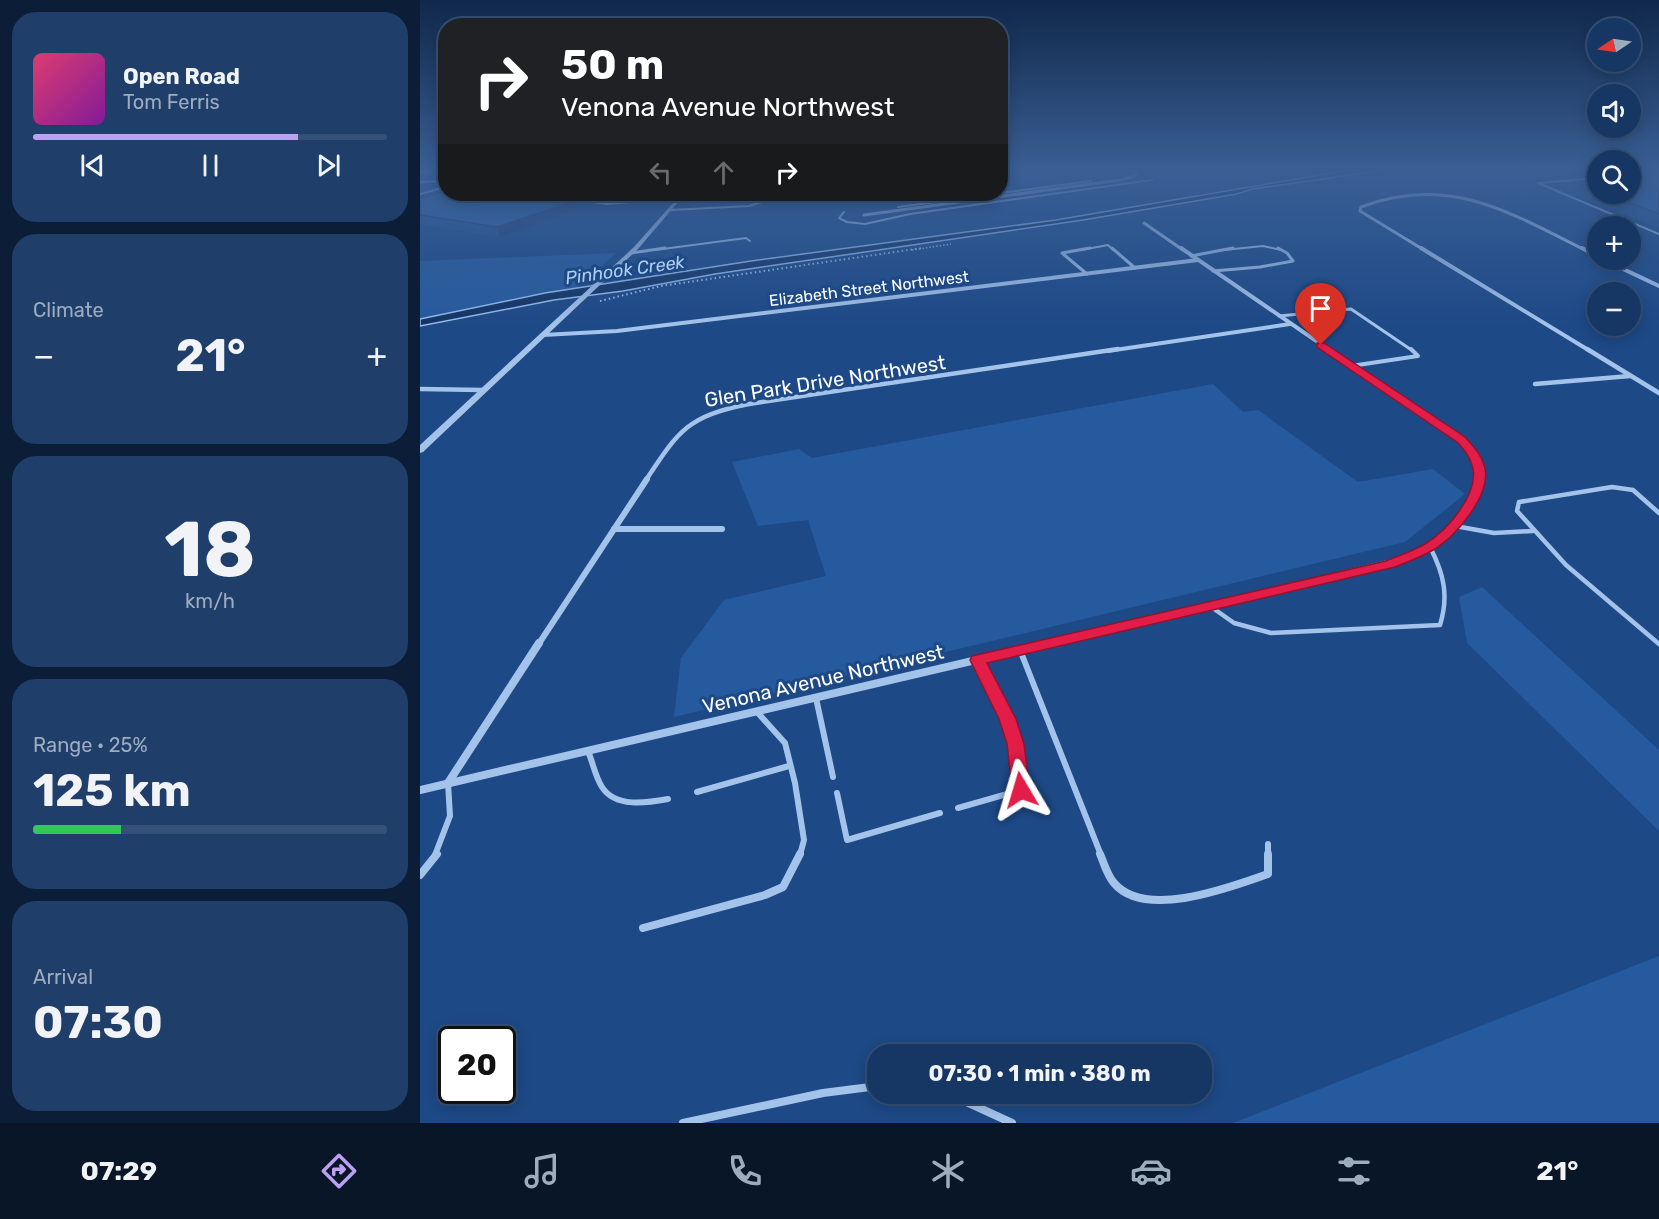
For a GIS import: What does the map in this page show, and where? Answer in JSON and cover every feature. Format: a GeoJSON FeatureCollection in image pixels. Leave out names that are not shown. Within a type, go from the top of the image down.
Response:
{"type":"FeatureCollection","features":[{"type":"Feature","properties":{"kind":"street"},"geometry":{"type":"LineString","coordinates":[[420,450],[631,253],[659,222]]}},
{"type":"Feature","properties":{"kind":"street"},"geometry":{"type":"LineString","coordinates":[[1379,222],[1659,393]]}},
{"type":"Feature","properties":{"kind":"street"},"geometry":{"type":"LineString","coordinates":[[1526,222],[1587,251]]}},
{"type":"Feature","properties":{"kind":"street","name":"Venona Avenue Northwest"},"geometry":{"type":"LineString","coordinates":[[420,790],[1390,564],[1430,547],[1455,526],[1474,497],[1480,481],[1479,466],[1472,451],[1461,440],[1144,223]]}},
{"type":"Feature","properties":{"kind":"street","name":"Elizabeth Street Northwest"},"geometry":{"type":"LineString","coordinates":[[543,335],[617,331],[1198,260]]}},
{"type":"Feature","properties":{"kind":"street"},"geometry":{"type":"LineString","coordinates":[[1627,270],[1659,285]]}},
{"type":"Feature","properties":{"kind":"street","name":"Glen Park Drive Northwest"},"geometry":{"type":"LineString","coordinates":[[448,783],[671,442],[685,425],[700,416],[749,404],[1290,324]]}},
{"type":"Feature","properties":{"kind":"street"},"geometry":{"type":"LineString","coordinates":[[1535,384],[1631,376]]}},
{"type":"Feature","properties":{"kind":"street"},"geometry":{"type":"LineString","coordinates":[[420,389],[483,390]]}},
{"type":"Feature","properties":{"kind":"street"},"geometry":{"type":"LineString","coordinates":[[614,529],[722,529]]}},
{"type":"Feature","properties":{"kind":"lane"},"geometry":{"type":"LineString","coordinates":[[1631,222],[1659,234]]}},
{"type":"Feature","properties":{"kind":"lane"},"geometry":{"type":"LineString","coordinates":[[631,253],[731,239],[746,238],[750,241]]}},
{"type":"Feature","properties":{"kind":"lane"},"geometry":{"type":"LineString","coordinates":[[1087,274],[1062,254],[1108,245],[1135,268]]}},
{"type":"Feature","properties":{"kind":"lane"},"geometry":{"type":"LineString","coordinates":[[1191,255],[1262,245],[1274,246],[1292,257],[1293,261],[1260,267],[1213,271]]}},
{"type":"Feature","properties":{"kind":"lane"},"geometry":{"type":"LineString","coordinates":[[1279,316],[1351,309],[1409,347],[1418,356],[1351,366]]}},
{"type":"Feature","properties":{"kind":"lane"},"geometry":{"type":"LineString","coordinates":[[1659,513],[1633,490],[1612,487],[1519,502],[1517,511],[1533,531],[1588,587],[1659,645]]}},
{"type":"Feature","properties":{"kind":"lane"},"geometry":{"type":"LineString","coordinates":[[1455,526],[1483,533],[1508,534],[1533,531]]}},
{"type":"Feature","properties":{"kind":"lane"},"geometry":{"type":"LineString","coordinates":[[1210,606],[1234,623],[1271,633],[1440,624],[1447,606],[1442,569],[1430,547]]}},
{"type":"Feature","properties":{"kind":"lane"},"geometry":{"type":"LineString","coordinates":[[1020,650],[1102,858],[1116,885],[1140,899],[1175,898],[1217,892],[1268,874],[1268,844]]}},
{"type":"Feature","properties":{"kind":"lane"},"geometry":{"type":"LineString","coordinates":[[958,808],[1021,790],[1016,744],[1007,719],[978,660]]}},
{"type":"Feature","properties":{"kind":"lane"},"geometry":{"type":"LineString","coordinates":[[816,698],[833,777]]}},
{"type":"Feature","properties":{"kind":"lane"},"geometry":{"type":"LineString","coordinates":[[642,928],[765,895],[783,886],[798,862],[804,840],[795,783],[785,744],[757,712]]}},
{"type":"Feature","properties":{"kind":"lane"},"geometry":{"type":"LineString","coordinates":[[588,751],[603,789],[613,797],[648,803],[668,799]]}},
{"type":"Feature","properties":{"kind":"lane"},"geometry":{"type":"LineString","coordinates":[[697,792],[789,766]]}},
{"type":"Feature","properties":{"kind":"lane"},"geometry":{"type":"LineString","coordinates":[[420,875],[438,852],[450,816],[448,783]]}},
{"type":"Feature","properties":{"kind":"lane"},"geometry":{"type":"LineString","coordinates":[[837,793],[847,840],[940,813]]}},
{"type":"Feature","properties":{"kind":"lane"},"geometry":{"type":"LineString","coordinates":[[683,1123],[823,1093],[867,1087]]}},
{"type":"Feature","properties":{"kind":"lane"},"geometry":{"type":"LineString","coordinates":[[971,1104],[1012,1123]]}},
{"type":"Feature","properties":{"kind":"path"},"geometry":{"type":"LineString","coordinates":[[579,302],[601,301],[661,286],[951,244]]}},
{"type":"Feature","properties":{"kind":"shaded area"},"geometry":{"type":"Polygon","coordinates":[[[1038,222],[1067,222],[715,274],[623,291],[554,300],[420,326],[420,319],[545,293],[751,261],[1038,222]]]}},
{"type":"Feature","properties":{"kind":"shaded area"},"geometry":{"type":"Polygon","coordinates":[[[616,253],[578,288],[420,319],[420,261],[616,253]]]}},
{"type":"Feature","properties":{"kind":"shaded area"},"geometry":{"type":"Polygon","coordinates":[[[1213,384],[1243,412],[1258,410],[1358,482],[1433,469],[1465,494],[1405,542],[674,717],[681,658],[724,600],[826,576],[808,520],[758,526],[732,462],[799,449],[812,458],[1213,384]]]}},
{"type":"Feature","properties":{"kind":"shaded area"},"geometry":{"type":"Polygon","coordinates":[[[1482,587],[1659,750],[1659,831],[1467,643],[1459,597],[1482,587]]]}},
{"type":"Feature","properties":{"kind":"shaded area"},"geometry":{"type":"Polygon","coordinates":[[[1659,956],[1659,1123],[1233,1123],[1659,956]]]}},
{"type":"Feature","properties":{"kind":"building"},"geometry":{"type":"Polygon","coordinates":[[[468,222],[511,222],[497,227],[468,222]]]}},
{"type":"Feature","properties":{"kind":"route"},"geometry":{"type":"LineString","coordinates":[[1021,790],[1016,744],[1007,719],[978,660],[1390,564],[1430,547],[1455,526],[1474,497],[1480,481],[1479,466],[1472,451],[1461,440],[1321,345]]}},
{"type":"Feature","properties":{"kind":"water label","name":"Pinhook Creek"},"geometry":{"type":"Point","coordinates":[625,270]}}]}
